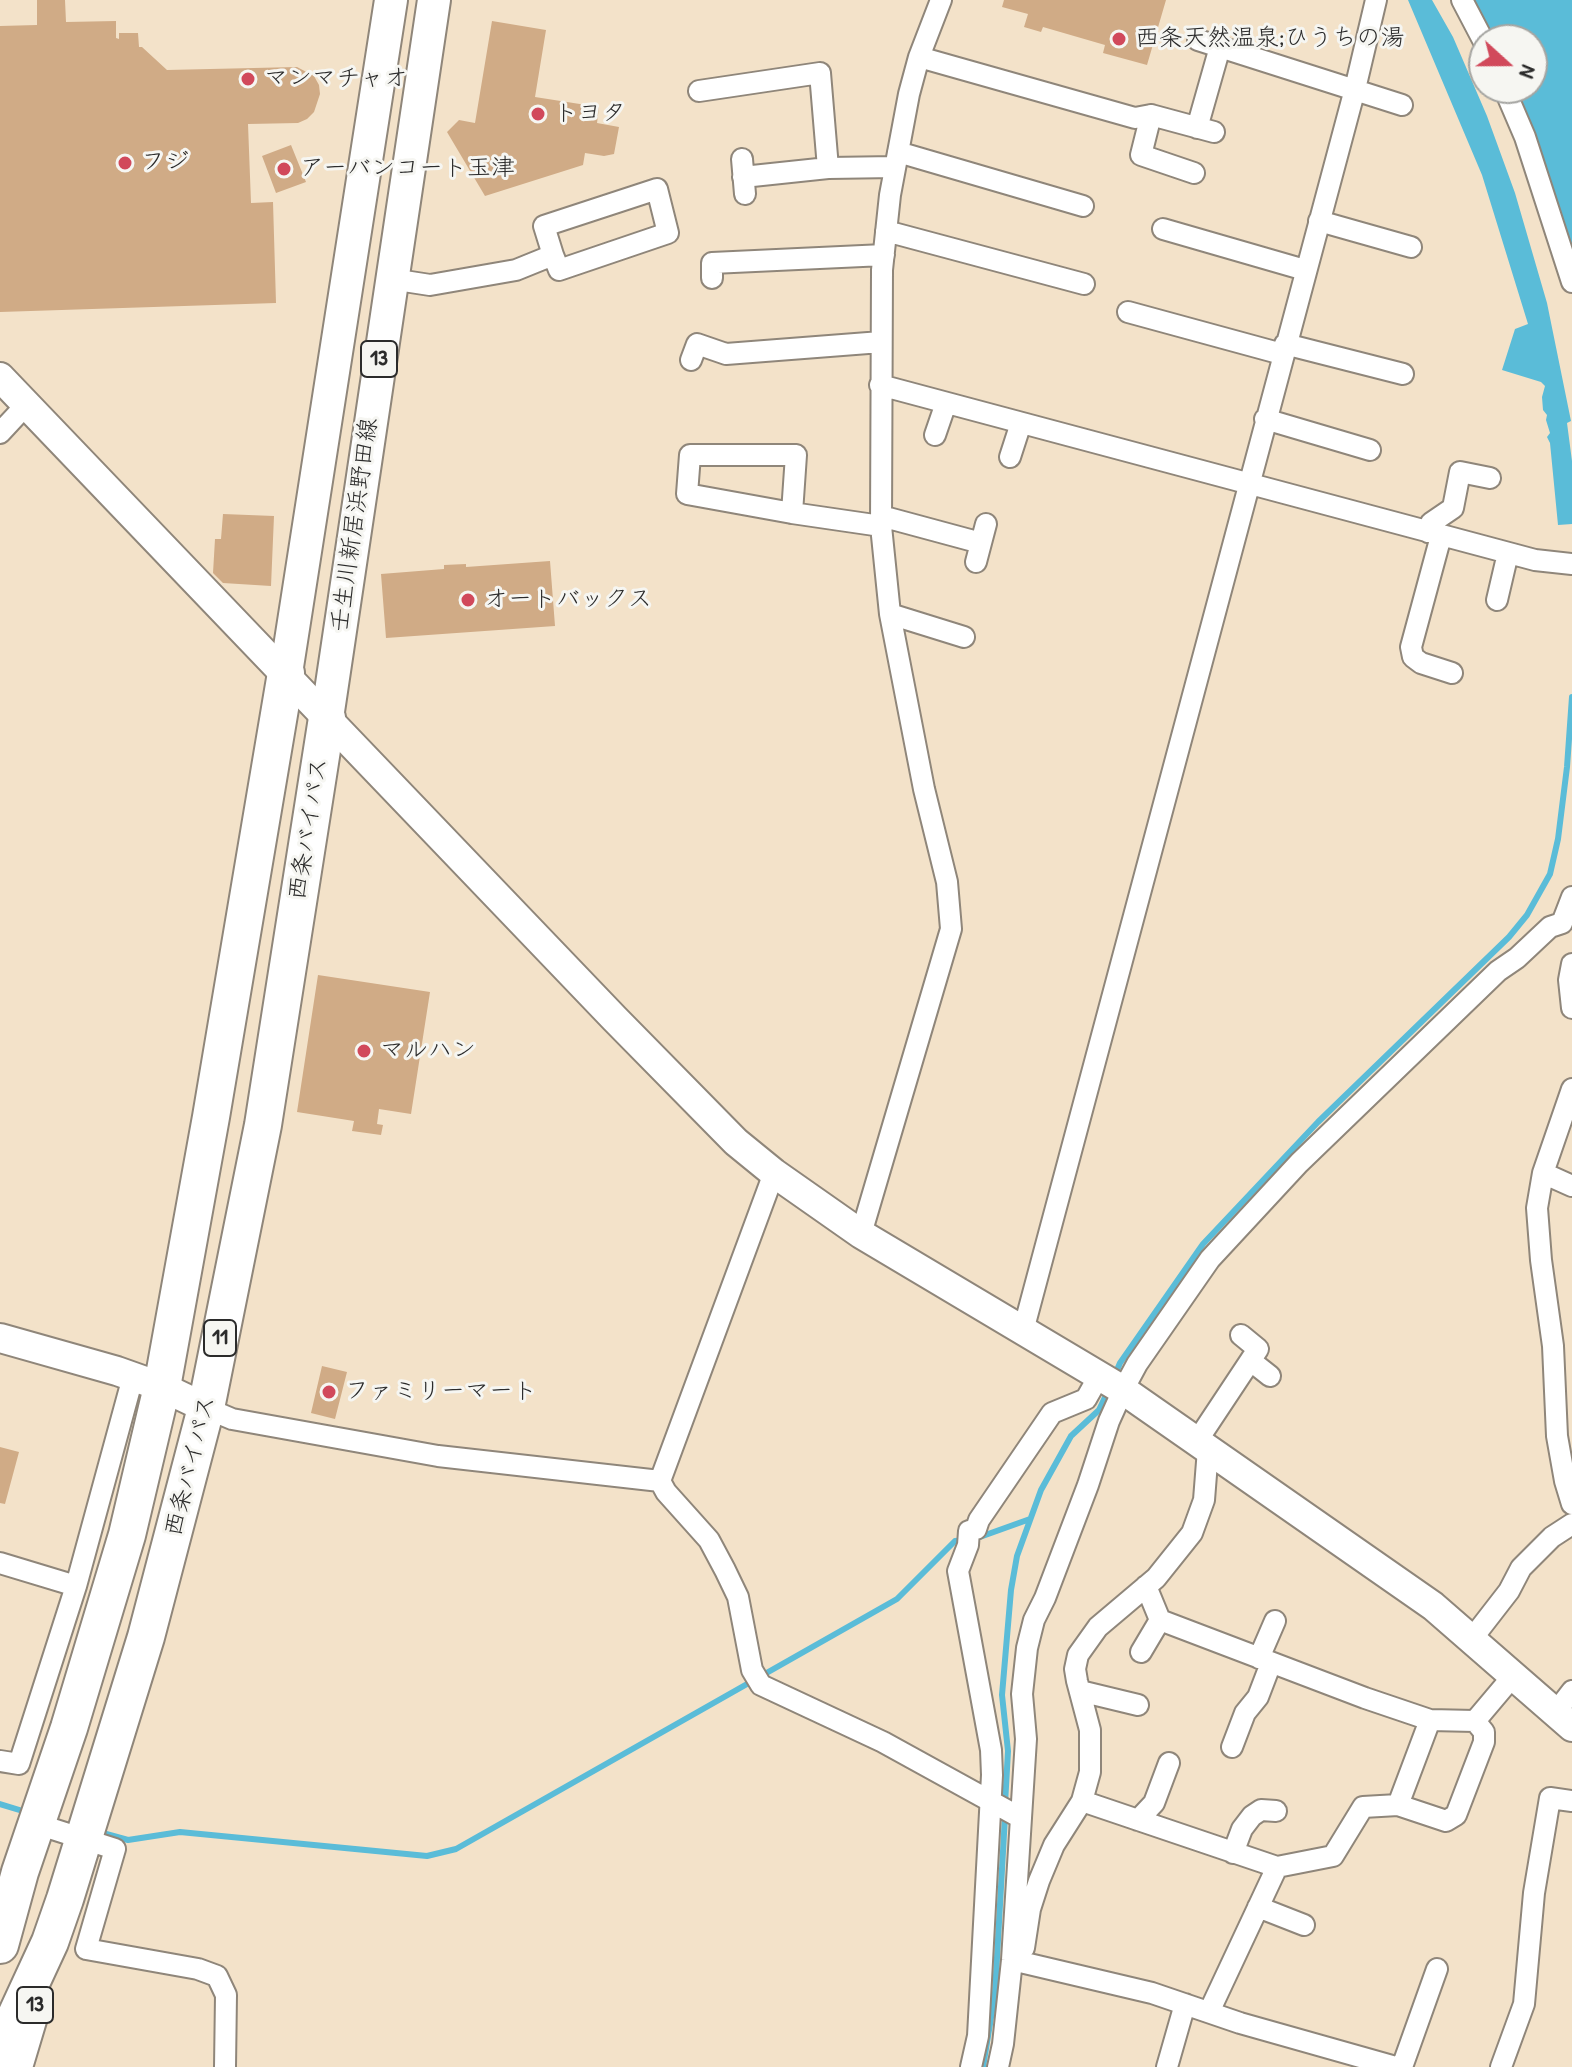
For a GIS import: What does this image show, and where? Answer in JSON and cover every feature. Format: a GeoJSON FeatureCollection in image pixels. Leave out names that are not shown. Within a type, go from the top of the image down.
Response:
{"type":"FeatureCollection","features":[{"type":"Feature","properties":{"kind":"highway","name":"西条バイパス"},"geometry":{"type":"LineString","coordinates":[[0,1945],[20,1872],[127,1535],[148,1382],[211,1117],[286,673]]}},
{"type":"Feature","properties":{"kind":"highway","name":"西条バイパス"},"geometry":{"type":"LineString","coordinates":[[0,2050],[50,1942],[83,1841],[146,1637],[206,1408],[263,1125],[327,718]]}},
{"type":"Feature","properties":{"kind":"highway","name":"11"},"geometry":{"type":"LineString","coordinates":[[0,1915],[20,1872]]}},
{"type":"Feature","properties":{"kind":"main road","name":"壬生川新居浜野田線"},"geometry":{"type":"LineString","coordinates":[[286,673],[391,0]]}},
{"type":"Feature","properties":{"kind":"main road","name":"壬生川新居浜野田線"},"geometry":{"type":"LineString","coordinates":[[327,718],[434,0]]}},
{"type":"Feature","properties":{"kind":"main road","name":"13"},"geometry":{"type":"LineString","coordinates":[[16,2067],[50,1942]]}},
{"type":"Feature","properties":{"kind":"street"},"geometry":{"type":"LineString","coordinates":[[861,1234],[951,929],[947,882],[924,789],[890,614],[881,521],[880,385],[886,231],[909,94],[919,57],[941,0]]}},
{"type":"Feature","properties":{"kind":"street"},"geometry":{"type":"LineString","coordinates":[[1023,1331],[1355,89],[1376,0]]}},
{"type":"Feature","properties":{"kind":"street"},"geometry":{"type":"LineString","coordinates":[[1462,0],[1475,24]]}},
{"type":"Feature","properties":{"kind":"street"},"geometry":{"type":"LineString","coordinates":[[1198,40],[1402,105]]}},
{"type":"Feature","properties":{"kind":"street"},"geometry":{"type":"LineString","coordinates":[[919,57],[1135,118],[1151,115],[1206,130],[1220,47]]}},
{"type":"Feature","properties":{"kind":"street"},"geometry":{"type":"LineString","coordinates":[[699,91],[820,73],[828,168]]}},
{"type":"Feature","properties":{"kind":"street"},"geometry":{"type":"LineString","coordinates":[[1511,104],[1525,137],[1572,282]]}},
{"type":"Feature","properties":{"kind":"street"},"geometry":{"type":"LineString","coordinates":[[1151,115],[1141,155],[1194,173]]}},
{"type":"Feature","properties":{"kind":"street"},"geometry":{"type":"LineString","coordinates":[[743,177],[897,159],[1083,206]]}},
{"type":"Feature","properties":{"kind":"street"},"geometry":{"type":"LineString","coordinates":[[657,189],[668,233],[559,270],[553,255],[544,226],[657,189]]}},
{"type":"Feature","properties":{"kind":"street"},"geometry":{"type":"LineString","coordinates":[[1319,221],[1411,247]]}},
{"type":"Feature","properties":{"kind":"street"},"geometry":{"type":"LineString","coordinates":[[1163,229],[1305,270]]}},
{"type":"Feature","properties":{"kind":"street"},"geometry":{"type":"LineString","coordinates":[[886,231],[1084,284]]}},
{"type":"Feature","properties":{"kind":"street"},"geometry":{"type":"LineString","coordinates":[[391,279],[430,285],[516,270],[553,255]]}},
{"type":"Feature","properties":{"kind":"street"},"geometry":{"type":"LineString","coordinates":[[712,278],[712,263],[884,255]]}},
{"type":"Feature","properties":{"kind":"street"},"geometry":{"type":"LineString","coordinates":[[1128,312],[1403,374]]}},
{"type":"Feature","properties":{"kind":"street"},"geometry":{"type":"LineString","coordinates":[[691,360],[697,344],[726,354],[881,342]]}},
{"type":"Feature","properties":{"kind":"street"},"geometry":{"type":"LineString","coordinates":[[0,377],[736,1142],[774,1173],[861,1234],[1111,1383],[1203,1445],[1433,1606],[1513,1676],[1566,1710]]}},
{"type":"Feature","properties":{"kind":"street"},"geometry":{"type":"LineString","coordinates":[[880,385],[1434,534],[1567,564]]}},
{"type":"Feature","properties":{"kind":"street"},"geometry":{"type":"LineString","coordinates":[[935,435],[946,403]]}},
{"type":"Feature","properties":{"kind":"street"},"geometry":{"type":"LineString","coordinates":[[0,433],[26,405]]}},
{"type":"Feature","properties":{"kind":"street"},"geometry":{"type":"LineString","coordinates":[[1265,419],[1370,450]]}},
{"type":"Feature","properties":{"kind":"street"},"geometry":{"type":"LineString","coordinates":[[1010,457],[1021,423]]}},
{"type":"Feature","properties":{"kind":"street"},"geometry":{"type":"LineString","coordinates":[[792,513],[796,455],[690,455],[687,494],[792,513],[881,521],[981,543]]}},
{"type":"Feature","properties":{"kind":"street"},"geometry":{"type":"LineString","coordinates":[[1452,673],[1421,663],[1413,657],[1411,647],[1434,534],[1431,523],[1453,508],[1460,472],[1490,478]]}},
{"type":"Feature","properties":{"kind":"street"},"geometry":{"type":"LineString","coordinates":[[1497,600],[1508,553]]}},
{"type":"Feature","properties":{"kind":"street"},"geometry":{"type":"LineString","coordinates":[[890,614],[964,637]]}},
{"type":"Feature","properties":{"kind":"street"},"geometry":{"type":"LineString","coordinates":[[971,2067],[978,2036],[994,1804],[991,1750],[958,1571],[968,1545],[969,1531],[976,1529],[979,1520],[1052,1413],[1086,1399],[1111,1383],[1145,1351],[1210,1259],[1299,1163],[1498,971],[1550,927],[1567,928],[1572,897]]}},
{"type":"Feature","properties":{"kind":"street"},"geometry":{"type":"LineString","coordinates":[[1572,964],[1569,980],[1572,1008]]}},
{"type":"Feature","properties":{"kind":"street"},"geometry":{"type":"LineString","coordinates":[[1572,1089],[1543,1173],[1537,1208],[1553,1346],[1557,1436],[1572,1504]]}},
{"type":"Feature","properties":{"kind":"street"},"geometry":{"type":"LineString","coordinates":[[774,1173],[660,1481],[666,1492],[709,1540],[732,1583],[738,1597],[752,1670],[761,1685],[883,1742],[1019,1816]]}},
{"type":"Feature","properties":{"kind":"street"},"geometry":{"type":"LineString","coordinates":[[1543,1173],[1572,1186]]}},
{"type":"Feature","properties":{"kind":"street"},"geometry":{"type":"LineString","coordinates":[[1003,2066],[1003,2044],[1017,1961],[1030,1909],[1054,1845],[1082,1801],[1088,1780],[1092,1745],[1075,1669],[1078,1655],[1086,1641],[1175,1557],[1200,1517],[1204,1500],[1203,1445],[1258,1349],[1241,1335]]}},
{"type":"Feature","properties":{"kind":"street"},"geometry":{"type":"LineString","coordinates":[[0,1338],[72,1356],[148,1382],[232,1419],[438,1456],[660,1481]]}},
{"type":"Feature","properties":{"kind":"street"},"geometry":{"type":"LineString","coordinates":[[1251,1361],[1270,1376]]}},
{"type":"Feature","properties":{"kind":"street"},"geometry":{"type":"LineString","coordinates":[[0,1761],[19,1764],[76,1586],[148,1382]]}},
{"type":"Feature","properties":{"kind":"street"},"geometry":{"type":"LineString","coordinates":[[1017,1961],[1019,1816],[1026,1739],[1022,1694],[1030,1632],[1083,1499],[1109,1421],[1111,1383]]}},
{"type":"Feature","properties":{"kind":"street"},"geometry":{"type":"LineString","coordinates":[[1471,1640],[1509,1591],[1521,1568],[1552,1537],[1572,1524]]}},
{"type":"Feature","properties":{"kind":"street"},"geometry":{"type":"LineString","coordinates":[[0,1563],[76,1586]]}},
{"type":"Feature","properties":{"kind":"street"},"geometry":{"type":"LineString","coordinates":[[1082,1801],[1277,1867],[1333,1856],[1363,1807],[1398,1805],[1446,1821],[1456,1815],[1484,1742],[1484,1732],[1475,1721],[1430,1720],[1160,1620],[1146,1586]]}},
{"type":"Feature","properties":{"kind":"street"},"geometry":{"type":"LineString","coordinates":[[1141,1652],[1160,1620]]}},
{"type":"Feature","properties":{"kind":"street"},"geometry":{"type":"LineString","coordinates":[[1232,1747],[1245,1713],[1258,1697],[1275,1621]]}},
{"type":"Feature","properties":{"kind":"street"},"geometry":{"type":"LineString","coordinates":[[1475,1721],[1513,1676]]}},
{"type":"Feature","properties":{"kind":"street"},"geometry":{"type":"LineString","coordinates":[[1080,1691],[1138,1705]]}},
{"type":"Feature","properties":{"kind":"street"},"geometry":{"type":"LineString","coordinates":[[1398,1805],[1430,1720]]}},
{"type":"Feature","properties":{"kind":"street"},"geometry":{"type":"LineString","coordinates":[[1138,1820],[1154,1803],[1169,1763]]}},
{"type":"Feature","properties":{"kind":"street"},"geometry":{"type":"LineString","coordinates":[[1501,2067],[1524,2004],[1534,1893],[1550,1798],[1572,1801]]}},
{"type":"Feature","properties":{"kind":"street"},"geometry":{"type":"LineString","coordinates":[[1233,1853],[1242,1829],[1252,1816],[1261,1810],[1276,1811]]}},
{"type":"Feature","properties":{"kind":"street"},"geometry":{"type":"LineString","coordinates":[[37,1824],[115,1849],[86,1949],[198,1969],[217,1976],[226,1995],[225,2067]]}},
{"type":"Feature","properties":{"kind":"street"},"geometry":{"type":"LineString","coordinates":[[1209,2012],[1277,1867]]}},
{"type":"Feature","properties":{"kind":"street"},"geometry":{"type":"LineString","coordinates":[[1258,1907],[1304,1925]]}},
{"type":"Feature","properties":{"kind":"street"},"geometry":{"type":"LineString","coordinates":[[1017,1961],[1152,1993],[1365,2063],[1396,2067]]}},
{"type":"Feature","properties":{"kind":"street"},"geometry":{"type":"LineString","coordinates":[[1402,2067],[1437,1969]]}},
{"type":"Feature","properties":{"kind":"street"},"geometry":{"type":"LineString","coordinates":[[1167,2067],[1185,2004]]}},
{"type":"Feature","properties":{"kind":"water"},"geometry":{"type":"Polygon","coordinates":[[[1408,0],[1432,0],[1453,37],[1468,72],[1468,104],[1482,104],[1515,193],[1547,303],[1571,421],[1567,423],[1572,461],[1572,524],[1558,525],[1547,437],[1550,433],[1543,410],[1545,386],[1502,370],[1515,329],[1528,324],[1482,175],[1408,0]]]}},
{"type":"Feature","properties":{"kind":"water"},"geometry":{"type":"Polygon","coordinates":[[[1472,0],[1572,0],[1572,257],[1548,176],[1519,104],[1548,104],[1548,24],[1483,24],[1472,0]]]}},
{"type":"Feature","properties":{"kind":"building","name":"フジ"},"geometry":{"type":"Polygon","coordinates":[[[37,0],[65,0],[66,22],[116,21],[116,38],[119,39],[119,33],[138,33],[139,47],[167,70],[297,67],[314,76],[320,94],[314,112],[307,119],[298,123],[248,124],[251,203],[273,202],[276,303],[0,312],[0,26],[37,25],[37,0]]]}},
{"type":"Feature","properties":{"kind":"building","name":"西条天然温泉;ひうちの湯"},"geometry":{"type":"Polygon","coordinates":[[[1004,0],[1166,0],[1147,65],[1103,53],[1105,45],[1043,27],[1041,32],[1024,27],[1028,14],[1002,7],[1004,0]]]}},
{"type":"Feature","properties":{"kind":"building","name":"トヨタ"},"geometry":{"type":"Polygon","coordinates":[[[492,21],[546,30],[535,97],[599,107],[597,123],[619,127],[614,154],[585,153],[583,165],[485,196],[447,132],[459,120],[475,123],[492,21]]]}},
{"type":"Feature","properties":{"kind":"building","name":"アーバンコート玉津"},"geometry":{"type":"Polygon","coordinates":[[[291,145],[306,182],[276,193],[262,156],[291,145]]]}},
{"type":"Feature","properties":{"kind":"building"},"geometry":{"type":"Polygon","coordinates":[[[223,514],[274,516],[271,586],[223,583],[213,573],[215,539],[221,539],[223,514]]]}},
{"type":"Feature","properties":{"kind":"building","name":"オートバックス"},"geometry":{"type":"Polygon","coordinates":[[[550,561],[555,626],[386,638],[381,574],[444,569],[444,565],[466,564],[466,567],[550,561]]]}},
{"type":"Feature","properties":{"kind":"building","name":"マルハン"},"geometry":{"type":"Polygon","coordinates":[[[318,975],[430,992],[411,1114],[379,1109],[377,1124],[383,1125],[381,1135],[352,1131],[354,1121],[297,1112],[318,975]]]}},
{"type":"Feature","properties":{"kind":"building","name":"ファミリーマート"},"geometry":{"type":"Polygon","coordinates":[[[322,1366],[347,1372],[335,1419],[311,1413],[322,1366]]]}},
{"type":"Feature","properties":{"kind":"building"},"geometry":{"type":"Polygon","coordinates":[[[0,1447],[19,1452],[5,1504],[0,1503],[0,1447]]]}},
{"type":"Feature","properties":{"kind":"waterway"},"geometry":{"type":"LineString","coordinates":[[1114,1377],[1120,1363],[1203,1244],[1318,1122],[1509,937],[1527,915],[1550,874],[1558,839],[1572,697]]}},
{"type":"Feature","properties":{"kind":"waterway"},"geometry":{"type":"LineString","coordinates":[[1005,1804],[1008,1751],[1002,1695],[1017,1556],[1041,1490],[1071,1436],[1099,1410],[1108,1391]]}},
{"type":"Feature","properties":{"kind":"waterway"},"geometry":{"type":"LineString","coordinates":[[977,1538],[1030,1519]]}},
{"type":"Feature","properties":{"kind":"waterway"},"geometry":{"type":"LineString","coordinates":[[99,1832],[128,1840],[180,1832],[427,1856],[456,1849],[897,1599],[955,1541],[966,1540]]}},
{"type":"Feature","properties":{"kind":"waterway"},"geometry":{"type":"LineString","coordinates":[[0,1804],[26,1812]]}},
{"type":"Feature","properties":{"kind":"waterway"},"geometry":{"type":"LineString","coordinates":[[983,2067],[995,1993],[1005,1816]]}},
{"type":"Feature","properties":{"kind":"place","name":"西条天然温泉;ひうちの湯"},"geometry":{"type":"Point","coordinates":[1119,39]}},
{"type":"Feature","properties":{"kind":"place","name":"マンマチャオ"},"geometry":{"type":"Point","coordinates":[248,79]}},
{"type":"Feature","properties":{"kind":"place","name":"トヨタ"},"geometry":{"type":"Point","coordinates":[538,114]}},
{"type":"Feature","properties":{"kind":"place","name":"フジ"},"geometry":{"type":"Point","coordinates":[125,163]}},
{"type":"Feature","properties":{"kind":"place","name":"アーバンコート玉津"},"geometry":{"type":"Point","coordinates":[284,169]}},
{"type":"Feature","properties":{"kind":"place","name":"オートバックス"},"geometry":{"type":"Point","coordinates":[468,600]}},
{"type":"Feature","properties":{"kind":"place","name":"マルハン"},"geometry":{"type":"Point","coordinates":[364,1051]}},
{"type":"Feature","properties":{"kind":"place","name":"ファミリーマート"},"geometry":{"type":"Point","coordinates":[329,1392]}}]}
